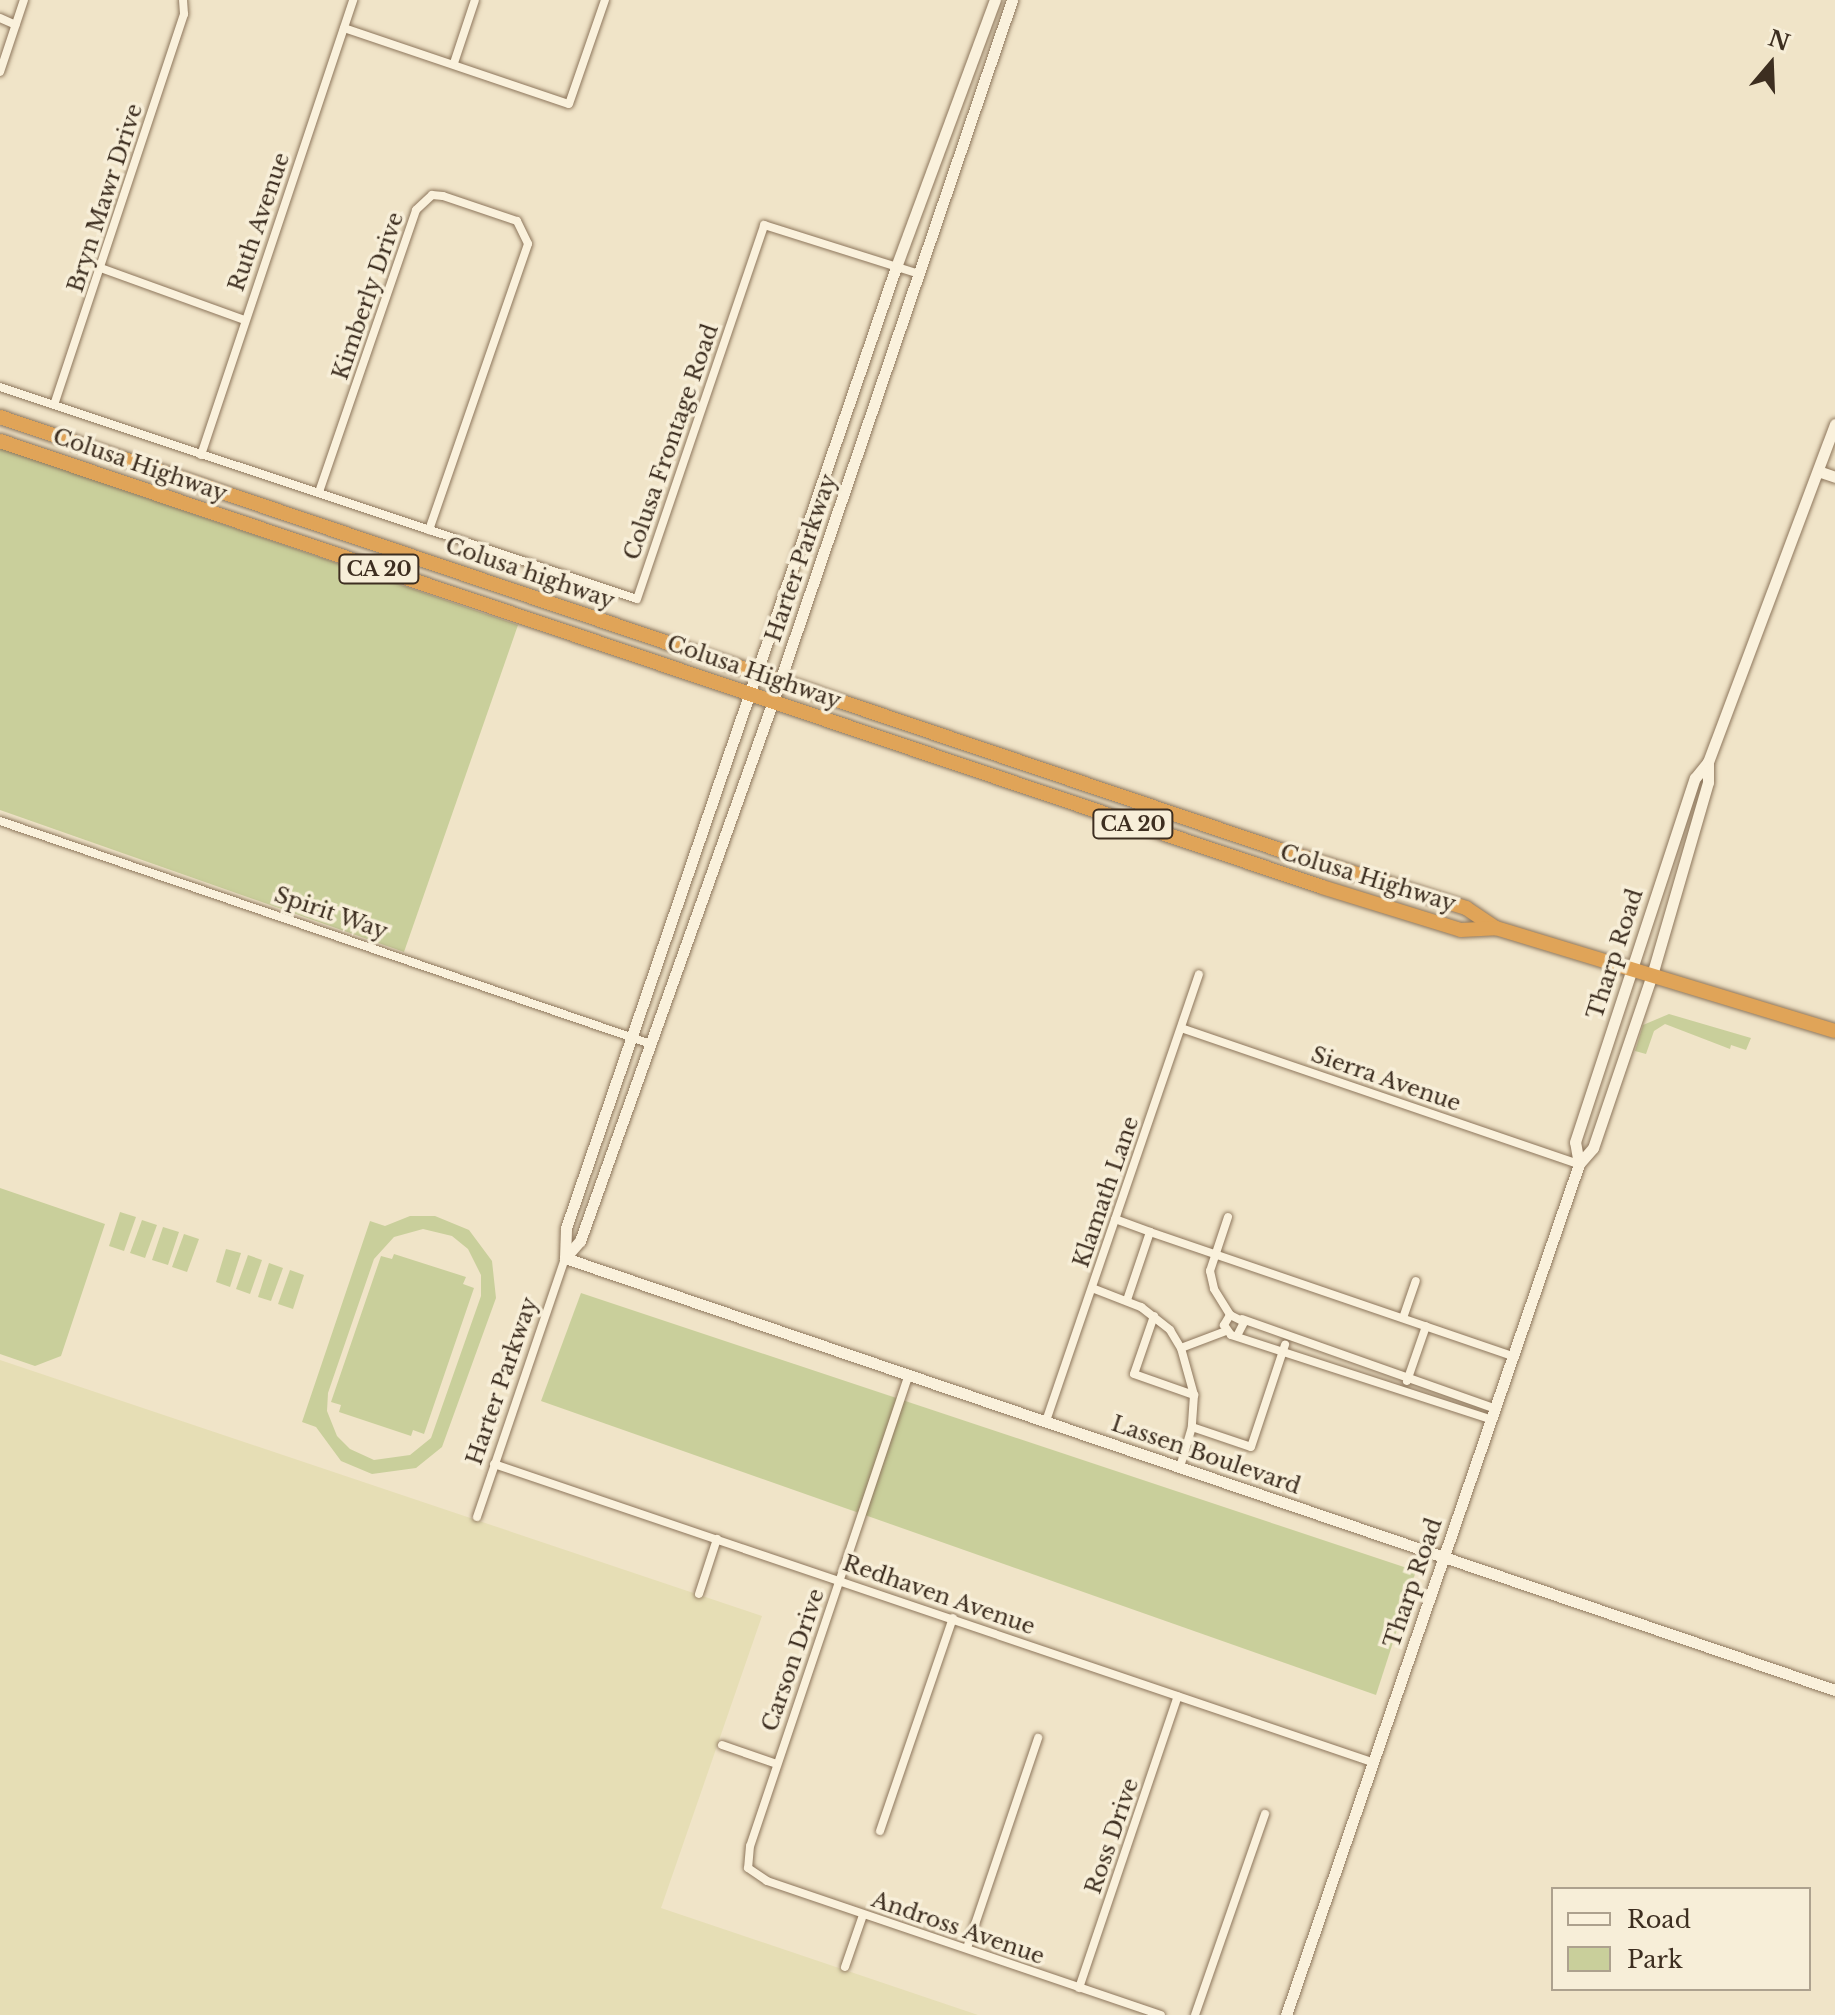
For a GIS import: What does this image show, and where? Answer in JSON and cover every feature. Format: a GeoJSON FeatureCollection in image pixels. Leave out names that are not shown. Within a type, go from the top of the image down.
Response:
{"type":"FeatureCollection","features":[{"type":"Feature","properties":{"kind":"highway","name":"Colusa highway"},"geometry":{"type":"LineString","coordinates":[[7,420],[758,673]]}},
{"type":"Feature","properties":{"kind":"highway","name":"Colusa Highway"},"geometry":{"type":"LineString","coordinates":[[0,441],[1335,891],[1461,930],[1496,928]]}},
{"type":"Feature","properties":{"kind":"highway","name":"Colusa Highway"},"geometry":{"type":"LineString","coordinates":[[758,673],[1466,908],[1496,928],[1835,1031]]}},
{"type":"Feature","properties":{"kind":"street"},"geometry":{"type":"LineString","coordinates":[[0,72],[24,0]]}},
{"type":"Feature","properties":{"kind":"street","name":"Bryn Mawr Drive"},"geometry":{"type":"LineString","coordinates":[[54,405],[184,14],[183,0]]}},
{"type":"Feature","properties":{"kind":"street","name":"Ruth Avenue"},"geometry":{"type":"LineString","coordinates":[[201,455],[353,0]]}},
{"type":"Feature","properties":{"kind":"street"},"geometry":{"type":"LineString","coordinates":[[454,63],[475,0]]}},
{"type":"Feature","properties":{"kind":"street"},"geometry":{"type":"LineString","coordinates":[[344,28],[569,104],[605,0]]}},
{"type":"Feature","properties":{"kind":"street","name":"Harter Parkway"},"geometry":{"type":"LineString","coordinates":[[477,1517],[565,1258],[566,1228],[896,267],[995,0]]}},
{"type":"Feature","properties":{"kind":"street","name":"Harter Parkway"},"geometry":{"type":"LineString","coordinates":[[565,1258],[580,1241],[648,1043],[781,680],[1012,0]]}},
{"type":"Feature","properties":{"kind":"street"},"geometry":{"type":"LineString","coordinates":[[0,18],[16,25]]}},
{"type":"Feature","properties":{"kind":"street","name":"Kimberly Drive"},"geometry":{"type":"LineString","coordinates":[[319,492],[416,210],[432,195],[443,196],[517,221],[528,244],[429,530]]}},
{"type":"Feature","properties":{"kind":"street","name":"Colusa Frontage Road"},"geometry":{"type":"LineString","coordinates":[[0,387],[637,599],[764,225],[919,274]]}},
{"type":"Feature","properties":{"kind":"street"},"geometry":{"type":"LineString","coordinates":[[101,268],[245,320]]}},
{"type":"Feature","properties":{"kind":"street","name":"Tharp Road"},"geometry":{"type":"LineString","coordinates":[[1579,1164],[1575,1142],[1695,778],[1708,762],[1835,424]]}},
{"type":"Feature","properties":{"kind":"street"},"geometry":{"type":"LineString","coordinates":[[1818,471],[1835,477]]}},
{"type":"Feature","properties":{"kind":"street","name":"Tharp Road"},"geometry":{"type":"LineString","coordinates":[[1286,2015],[1579,1164],[1593,1148],[1652,975],[1708,782],[1708,762]]}},
{"type":"Feature","properties":{"kind":"street","name":"Spirit Way"},"geometry":{"type":"LineString","coordinates":[[0,821],[648,1043]]}},
{"type":"Feature","properties":{"kind":"street","name":"Klamath Lane"},"geometry":{"type":"LineString","coordinates":[[1046,1421],[1199,974]]}},
{"type":"Feature","properties":{"kind":"street","name":"Sierra Avenue"},"geometry":{"type":"LineString","coordinates":[[1181,1028],[1579,1164]]}},
{"type":"Feature","properties":{"kind":"street"},"geometry":{"type":"LineString","coordinates":[[1228,1217],[1211,1281],[1230,1315],[1408,1378],[1492,1413]]}},
{"type":"Feature","properties":{"kind":"street"},"geometry":{"type":"LineString","coordinates":[[1115,1219],[1512,1356]]}},
{"type":"Feature","properties":{"kind":"street"},"geometry":{"type":"LineString","coordinates":[[1127,1300],[1150,1232]]}},
{"type":"Feature","properties":{"kind":"street","name":"Lassen Boulevard"},"geometry":{"type":"LineString","coordinates":[[565,1258],[1835,1690]]}},
{"type":"Feature","properties":{"kind":"street"},"geometry":{"type":"LineString","coordinates":[[1403,1318],[1416,1281]]}},
{"type":"Feature","properties":{"kind":"street"},"geometry":{"type":"LineString","coordinates":[[1092,1288],[1127,1300],[1154,1316],[1181,1348],[1194,1395],[1192,1427],[1180,1467]]}},
{"type":"Feature","properties":{"kind":"street"},"geometry":{"type":"LineString","coordinates":[[1226,1331],[1224,1322],[1230,1315]]}},
{"type":"Feature","properties":{"kind":"street"},"geometry":{"type":"LineString","coordinates":[[1154,1316],[1134,1374],[1194,1395]]}},
{"type":"Feature","properties":{"kind":"street"},"geometry":{"type":"LineString","coordinates":[[1238,1334],[1242,1319]]}},
{"type":"Feature","properties":{"kind":"street"},"geometry":{"type":"LineString","coordinates":[[1404,1389],[1426,1326]]}},
{"type":"Feature","properties":{"kind":"street"},"geometry":{"type":"LineString","coordinates":[[1181,1348],[1226,1331],[1404,1389],[1492,1413]]}},
{"type":"Feature","properties":{"kind":"street"},"geometry":{"type":"LineString","coordinates":[[1192,1427],[1251,1447],[1288,1336]]}},
{"type":"Feature","properties":{"kind":"street","name":"Carson Drive"},"geometry":{"type":"LineString","coordinates":[[748,1868],[750,1846],[909,1374]]}},
{"type":"Feature","properties":{"kind":"street","name":"Redhaven Avenue"},"geometry":{"type":"LineString","coordinates":[[494,1464],[1372,1762]]}},
{"type":"Feature","properties":{"kind":"street"},"geometry":{"type":"LineString","coordinates":[[699,1594],[717,1539]]}},
{"type":"Feature","properties":{"kind":"street"},"geometry":{"type":"LineString","coordinates":[[880,1831],[953,1618]]}},
{"type":"Feature","properties":{"kind":"street","name":"Ross Drive"},"geometry":{"type":"LineString","coordinates":[[1079,1988],[1178,1696]]}},
{"type":"Feature","properties":{"kind":"street"},"geometry":{"type":"LineString","coordinates":[[967,1948],[1038,1738]]}},
{"type":"Feature","properties":{"kind":"street"},"geometry":{"type":"LineString","coordinates":[[722,1745],[777,1764]]}},
{"type":"Feature","properties":{"kind":"street"},"geometry":{"type":"LineString","coordinates":[[1195,2015],[1265,1814]]}},
{"type":"Feature","properties":{"kind":"street","name":"Andross Avenue"},"geometry":{"type":"LineString","coordinates":[[748,1868],[767,1881],[1161,2015]]}},
{"type":"Feature","properties":{"kind":"street"},"geometry":{"type":"LineString","coordinates":[[845,1967],[863,1915]]}},
{"type":"Feature","properties":{"kind":"shaded area"},"geometry":{"type":"Polygon","coordinates":[[[0,1360],[762,1616],[661,1908],[978,2015],[0,2015],[0,1360]]]}},
{"type":"Feature","properties":{"kind":"green space"},"geometry":{"type":"Polygon","coordinates":[[[0,448],[518,625],[404,952],[0,810],[0,448]]]}},
{"type":"Feature","properties":{"kind":"green space"},"geometry":{"type":"Polygon","coordinates":[[[1669,1014],[1751,1038],[1746,1050],[1731,1045],[1730,1049],[1665,1024],[1654,1031],[1646,1054],[1635,1051],[1643,1025],[1669,1014]]]}},
{"type":"Feature","properties":{"kind":"green space"},"geometry":{"type":"Polygon","coordinates":[[[0,1188],[105,1224],[61,1356],[35,1366],[0,1354],[0,1188]]]}},
{"type":"Feature","properties":{"kind":"green space"},"geometry":{"type":"Polygon","coordinates":[[[120,1212],[136,1217],[124,1251],[109,1246],[120,1212]]]}},
{"type":"Feature","properties":{"kind":"green space"},"geometry":{"type":"Polygon","coordinates":[[[410,1216],[435,1216],[469,1230],[492,1261],[496,1298],[442,1447],[416,1468],[372,1474],[341,1461],[316,1427],[302,1422],[370,1221],[385,1226],[410,1216]],[[423,1229],[394,1237],[374,1259],[328,1393],[327,1411],[337,1436],[350,1449],[374,1460],[410,1455],[431,1438],[481,1296],[481,1275],[468,1249],[452,1236],[423,1229]]]}},
{"type":"Feature","properties":{"kind":"green space"},"geometry":{"type":"Polygon","coordinates":[[[142,1220],[157,1225],[145,1258],[130,1253],[142,1220]]]}},
{"type":"Feature","properties":{"kind":"green space"},"geometry":{"type":"Polygon","coordinates":[[[163,1227],[179,1232],[168,1265],[152,1260],[163,1227]]]}},
{"type":"Feature","properties":{"kind":"green space"},"geometry":{"type":"Polygon","coordinates":[[[184,1234],[199,1239],[187,1272],[172,1267],[184,1234]]]}},
{"type":"Feature","properties":{"kind":"green space"},"geometry":{"type":"Polygon","coordinates":[[[226,1249],[241,1253],[230,1287],[216,1282],[226,1249]]]}},
{"type":"Feature","properties":{"kind":"green space"},"geometry":{"type":"Polygon","coordinates":[[[394,1254],[466,1277],[463,1284],[474,1288],[424,1434],[413,1430],[411,1436],[339,1412],[341,1405],[331,1402],[381,1256],[392,1259],[394,1254]]]}},
{"type":"Feature","properties":{"kind":"green space"},"geometry":{"type":"Polygon","coordinates":[[[248,1255],[262,1260],[250,1294],[236,1289],[248,1255]]]}},
{"type":"Feature","properties":{"kind":"green space"},"geometry":{"type":"Polygon","coordinates":[[[269,1263],[283,1268],[271,1301],[258,1297],[269,1263]]]}},
{"type":"Feature","properties":{"kind":"green space"},"geometry":{"type":"Polygon","coordinates":[[[290,1270],[304,1275],[293,1309],[278,1304],[290,1270]]]}},
{"type":"Feature","properties":{"kind":"green space"},"geometry":{"type":"Polygon","coordinates":[[[581,1293],[1416,1571],[1376,1695],[541,1401],[581,1293]]]}}]}
